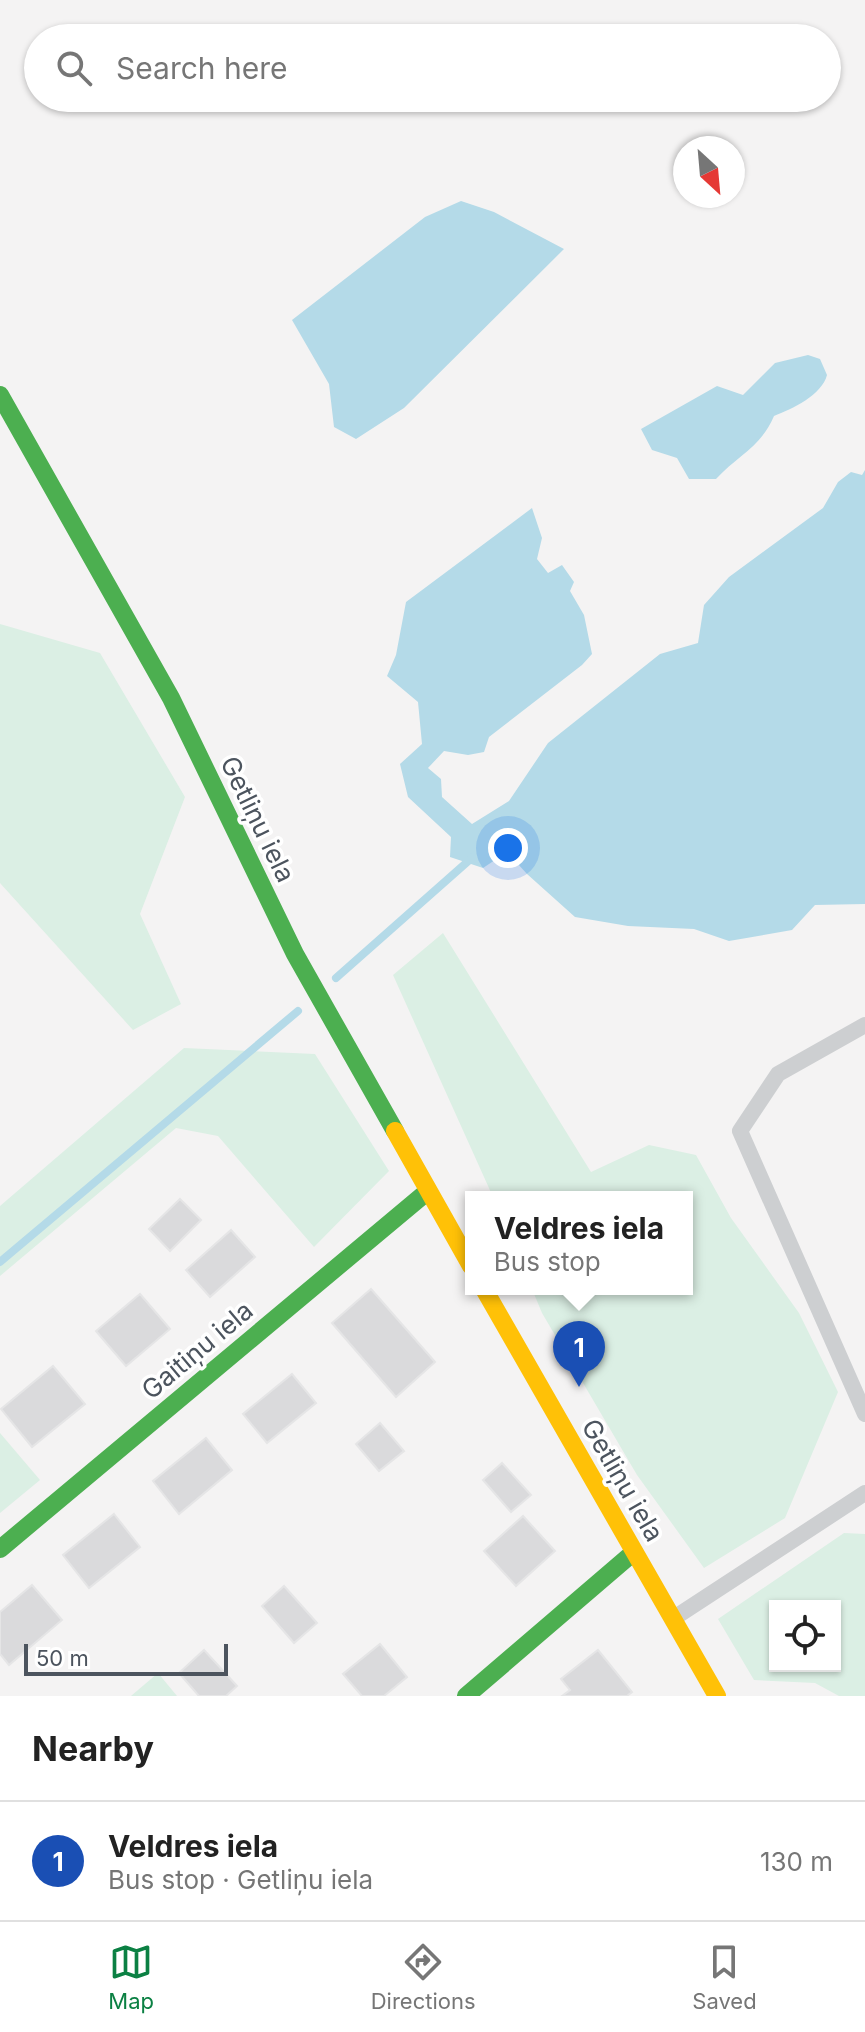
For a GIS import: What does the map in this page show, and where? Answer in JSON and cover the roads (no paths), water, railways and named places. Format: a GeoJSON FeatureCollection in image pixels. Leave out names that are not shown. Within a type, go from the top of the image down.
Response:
{"type":"FeatureCollection","features":[{"type":"Feature","properties":{"kind":"street","name":"Getliņu iela"},"geometry":{"type":"LineString","coordinates":[[0,395],[171,698],[295,954],[465,1256]]}},
{"type":"Feature","properties":{"kind":"street","name":"Gaitiņu iela"},"geometry":{"type":"LineString","coordinates":[[0,1549],[428,1191]]}},
{"type":"Feature","properties":{"kind":"street","name":"Getliņu iela"},"geometry":{"type":"LineString","coordinates":[[487,1295],[717,1696]]}},
{"type":"Feature","properties":{"kind":"street"},"geometry":{"type":"LineString","coordinates":[[466,1696],[634,1552]]}},
{"type":"Feature","properties":{"kind":"lane"},"geometry":{"type":"LineString","coordinates":[[865,1025],[778,1074],[740,1131],[865,1414]]}},
{"type":"Feature","properties":{"kind":"lane"},"geometry":{"type":"LineString","coordinates":[[673,1619],[865,1493]]}},
{"type":"Feature","properties":{"kind":"water"},"geometry":{"type":"Polygon","coordinates":[[[461,201],[494,212],[564,249],[404,408],[356,439],[334,427],[329,384],[292,320],[425,217],[461,201]]]}},
{"type":"Feature","properties":{"kind":"water"},"geometry":{"type":"Polygon","coordinates":[[[808,355],[820,359],[827,375],[819,389],[797,405],[774,416],[763,436],[716,479],[689,479],[677,458],[652,450],[641,429],[717,386],[743,395],[775,363],[808,355]]]}},
{"type":"Feature","properties":{"kind":"water"},"geometry":{"type":"Polygon","coordinates":[[[865,470],[865,904],[815,905],[792,930],[729,941],[694,929],[628,926],[575,917],[507,852],[483,868],[450,857],[451,837],[408,797],[400,764],[422,744],[418,702],[387,676],[396,655],[406,602],[532,508],[542,538],[537,559],[548,573],[562,565],[574,582],[570,591],[584,615],[592,654],[582,665],[489,737],[484,752],[468,755],[444,751],[428,768],[441,779],[442,797],[472,824],[509,801],[548,743],[660,654],[698,643],[704,605],[729,577],[823,508],[838,482],[851,472],[862,475],[865,470]]]}},
{"type":"Feature","properties":{"kind":"waterway"},"geometry":{"type":"LineString","coordinates":[[336,978],[474,856]]}},
{"type":"Feature","properties":{"kind":"waterway"},"geometry":{"type":"LineString","coordinates":[[0,1262],[298,1011]]}},
{"type":"Feature","properties":{"kind":"place","name":"Veldres iela"},"geometry":{"type":"Point","coordinates":[579,1387]}}]}
